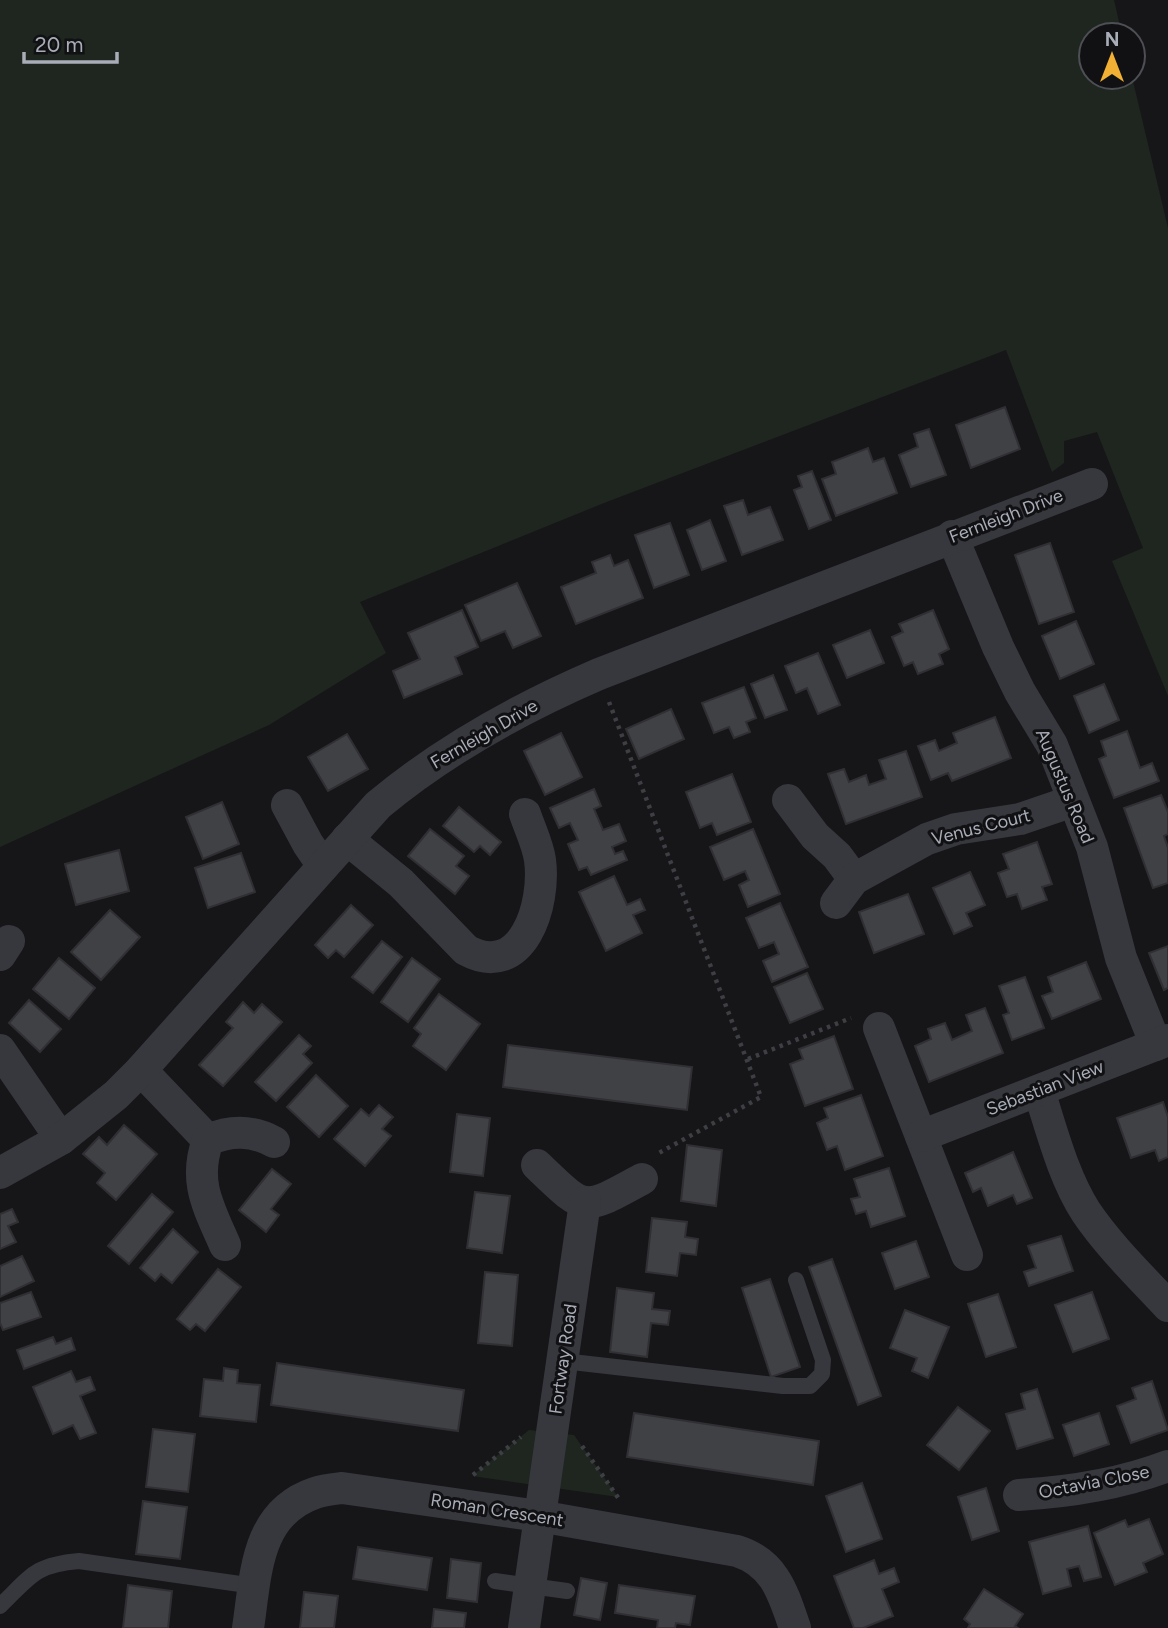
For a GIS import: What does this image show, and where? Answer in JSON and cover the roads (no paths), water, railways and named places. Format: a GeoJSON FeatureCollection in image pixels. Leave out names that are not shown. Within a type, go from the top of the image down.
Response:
{"type":"FeatureCollection","features":[{"type":"Feature","properties":{"kind":"street","name":"Fernleigh Drive"},"geometry":{"type":"LineString","coordinates":[[0,1173],[61,1139],[116,1095],[377,806],[443,757],[552,695],[599,674],[1093,484]]}},
{"type":"Feature","properties":{"kind":"street","name":"Augustus Road"},"geometry":{"type":"LineString","coordinates":[[952,537],[998,647],[1020,692],[1052,745],[1092,847],[1121,958],[1162,1043]]}},
{"type":"Feature","properties":{"kind":"street","name":"Venus Court"},"geometry":{"type":"LineString","coordinates":[[788,800],[815,835],[837,856],[845,891],[927,839],[956,829],[1020,819],[1073,801]]}},
{"type":"Feature","properties":{"kind":"street"},"geometry":{"type":"LineString","coordinates":[[287,806],[323,866]]}},
{"type":"Feature","properties":{"kind":"street"},"geometry":{"type":"LineString","coordinates":[[347,839],[401,883],[466,950],[492,958],[507,955],[521,941],[538,912],[540,859],[525,814]]}},
{"type":"Feature","properties":{"kind":"street"},"geometry":{"type":"LineString","coordinates":[[878,1028],[967,1255]]}},
{"type":"Feature","properties":{"kind":"street","name":"Sebastian View"},"geometry":{"type":"LineString","coordinates":[[921,1136],[1162,1043]]}},
{"type":"Feature","properties":{"kind":"street"},"geometry":{"type":"LineString","coordinates":[[0,1050],[61,1139]]}},
{"type":"Feature","properties":{"kind":"street"},"geometry":{"type":"LineString","coordinates":[[141,1070],[208,1140]]}},
{"type":"Feature","properties":{"kind":"street"},"geometry":{"type":"LineString","coordinates":[[1039,1091],[1064,1166],[1086,1211],[1168,1307]]}},
{"type":"Feature","properties":{"kind":"street"},"geometry":{"type":"LineString","coordinates":[[225,1245],[202,1192],[201,1158],[208,1140],[223,1133],[240,1132],[260,1135],[274,1142]]}},
{"type":"Feature","properties":{"kind":"street"},"geometry":{"type":"LineString","coordinates":[[537,1165],[572,1198],[585,1202],[600,1202],[642,1179]]}},
{"type":"Feature","properties":{"kind":"street","name":"Fortway Road"},"geometry":{"type":"LineString","coordinates":[[524,1628],[585,1202]]}},
{"type":"Feature","properties":{"kind":"street","name":"Octavia Close"},"geometry":{"type":"LineString","coordinates":[[1019,1495],[1118,1481],[1168,1466]]}},
{"type":"Feature","properties":{"kind":"street","name":"Roman Crescent"},"geometry":{"type":"LineString","coordinates":[[248,1628],[260,1549],[270,1527],[290,1506],[314,1493],[342,1488],[540,1516],[752,1555],[767,1568],[781,1590],[795,1628]]}},
{"type":"Feature","properties":{"kind":"lane"},"geometry":{"type":"LineString","coordinates":[[563,1361],[783,1386],[810,1386],[822,1374],[823,1360],[796,1280]]}},
{"type":"Feature","properties":{"kind":"lane"},"geometry":{"type":"LineString","coordinates":[[0,1606],[37,1570],[54,1563],[79,1561],[254,1586]]}},
{"type":"Feature","properties":{"kind":"lane"},"geometry":{"type":"LineString","coordinates":[[495,1581],[567,1591]]}}]}
